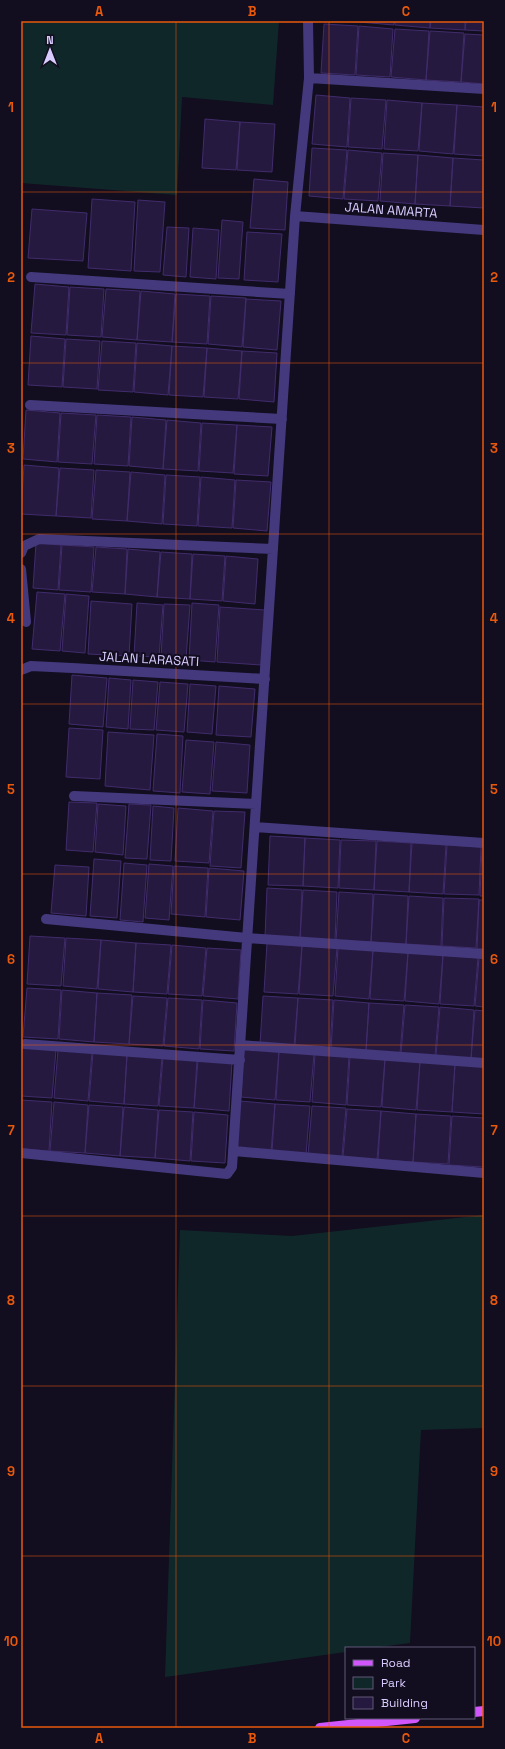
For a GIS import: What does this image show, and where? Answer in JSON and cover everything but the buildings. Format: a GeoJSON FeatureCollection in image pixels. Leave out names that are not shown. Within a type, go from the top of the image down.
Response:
{"type":"FeatureCollection","features":[{"type":"Feature","properties":{"kind":"main road"},"geometry":{"type":"LineString","coordinates":[[320,1728],[406,1719]]}},
{"type":"Feature","properties":{"kind":"street"},"geometry":{"type":"LineString","coordinates":[[21,1153],[227,1174],[232,1167],[295,216],[309,78],[308,21]]}},
{"type":"Feature","properties":{"kind":"street"},"geometry":{"type":"LineString","coordinates":[[309,78],[484,90]]}},
{"type":"Feature","properties":{"kind":"street","name":"JALAN AMARTA"},"geometry":{"type":"LineString","coordinates":[[295,216],[484,230]]}},
{"type":"Feature","properties":{"kind":"street"},"geometry":{"type":"LineString","coordinates":[[31,277],[290,294]]}},
{"type":"Feature","properties":{"kind":"street"},"geometry":{"type":"LineString","coordinates":[[30,405],[282,419]]}},
{"type":"Feature","properties":{"kind":"street"},"geometry":{"type":"LineString","coordinates":[[21,553],[24,546],[39,539],[273,549]]}},
{"type":"Feature","properties":{"kind":"street"},"geometry":{"type":"LineString","coordinates":[[21,569],[26,622]]}},
{"type":"Feature","properties":{"kind":"street","name":"JALAN LARASATI"},"geometry":{"type":"LineString","coordinates":[[21,670],[31,666],[264,679]]}},
{"type":"Feature","properties":{"kind":"street"},"geometry":{"type":"LineString","coordinates":[[74,796],[256,804]]}},
{"type":"Feature","properties":{"kind":"street"},"geometry":{"type":"LineString","coordinates":[[255,827],[484,843]]}},
{"type":"Feature","properties":{"kind":"street"},"geometry":{"type":"LineString","coordinates":[[46,919],[248,938],[484,954]]}},
{"type":"Feature","properties":{"kind":"street"},"geometry":{"type":"LineString","coordinates":[[25,1044],[240,1060]]}},
{"type":"Feature","properties":{"kind":"street"},"geometry":{"type":"LineString","coordinates":[[240,1045],[484,1062]]}},
{"type":"Feature","properties":{"kind":"street"},"geometry":{"type":"LineString","coordinates":[[234,1151],[484,1173]]}},
{"type":"Feature","properties":{"kind":"green space"},"geometry":{"type":"Polygon","coordinates":[[[21,21],[279,21],[273,105],[182,97],[177,195],[21,183],[21,21]]]}},
{"type":"Feature","properties":{"kind":"green space"},"geometry":{"type":"Polygon","coordinates":[[[484,1215],[484,1428],[421,1430],[410,1643],[380,1647],[345,1647],[345,1652],[165,1677],[180,1230],[292,1236],[484,1215]]]}}]}
